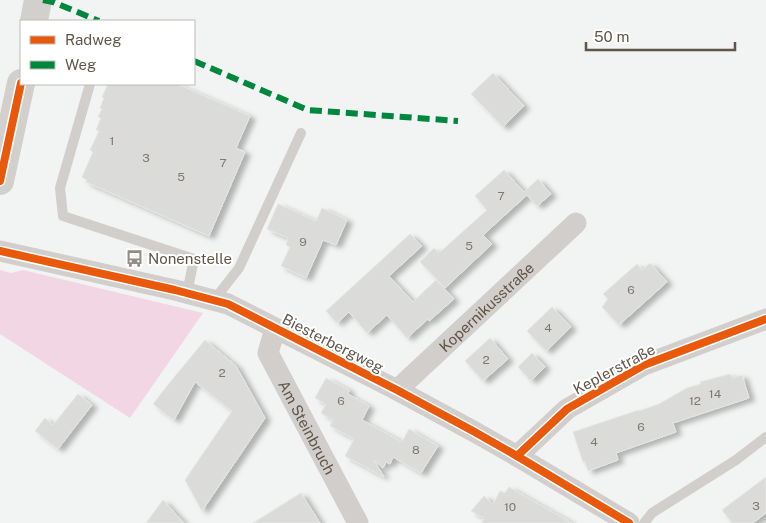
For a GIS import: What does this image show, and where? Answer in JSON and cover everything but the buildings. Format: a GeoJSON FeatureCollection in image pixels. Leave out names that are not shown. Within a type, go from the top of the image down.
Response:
{"type":"FeatureCollection","features":[{"type":"Feature","properties":{"kind":"street"},"geometry":{"type":"LineString","coordinates":[[34,20],[38,0]]}},
{"type":"Feature","properties":{"kind":"street"},"geometry":{"type":"LineString","coordinates":[[0,182],[21,85]]}},
{"type":"Feature","properties":{"kind":"street","name":"Kopernikusstraße"},"geometry":{"type":"LineString","coordinates":[[397,390],[576,222]]}},
{"type":"Feature","properties":{"kind":"street","name":"Biesterbergweg"},"geometry":{"type":"LineString","coordinates":[[0,251],[228,304],[397,390],[516,456],[629,523]]}},
{"type":"Feature","properties":{"kind":"street","name":"Keplerstraße"},"geometry":{"type":"LineString","coordinates":[[516,456],[567,410],[644,365],[765,324]]}},
{"type":"Feature","properties":{"kind":"street","name":"Am Steinbruch"},"geometry":{"type":"LineString","coordinates":[[275,328],[268,353],[358,523]]}},
{"type":"Feature","properties":{"kind":"lane"},"geometry":{"type":"LineString","coordinates":[[90,85],[60,188],[63,216],[194,260],[187,293]]}},
{"type":"Feature","properties":{"kind":"lane"},"geometry":{"type":"LineString","coordinates":[[214,300],[239,268],[301,133]]}},
{"type":"Feature","properties":{"kind":"lane"},"geometry":{"type":"LineString","coordinates":[[644,523],[652,513],[736,460],[766,438]]}},
{"type":"Feature","properties":{"kind":"shaded area"},"geometry":{"type":"Polygon","coordinates":[[[0,270],[11,273],[23,270],[203,313],[130,418],[0,334],[0,270]]]}},
{"type":"Feature","properties":{"kind":"marked path"},"geometry":{"type":"LineString","coordinates":[[43,0],[53,2],[97,20]]}},
{"type":"Feature","properties":{"kind":"marked path"},"geometry":{"type":"LineString","coordinates":[[195,61],[308,110],[458,121]]}},
{"type":"Feature","properties":{"kind":"cycle path"},"geometry":{"type":"LineString","coordinates":[[0,181],[21,85]]}},
{"type":"Feature","properties":{"kind":"cycle path"},"geometry":{"type":"LineString","coordinates":[[0,251],[175,290],[228,304],[473,431],[629,523]]}},
{"type":"Feature","properties":{"kind":"cycle path"},"geometry":{"type":"LineString","coordinates":[[517,456],[567,409],[644,365],[766,319]]}},
{"type":"Feature","properties":{"kind":"place","name":"Nonenstelle"},"geometry":{"type":"Point","coordinates":[134,258]}}]}
